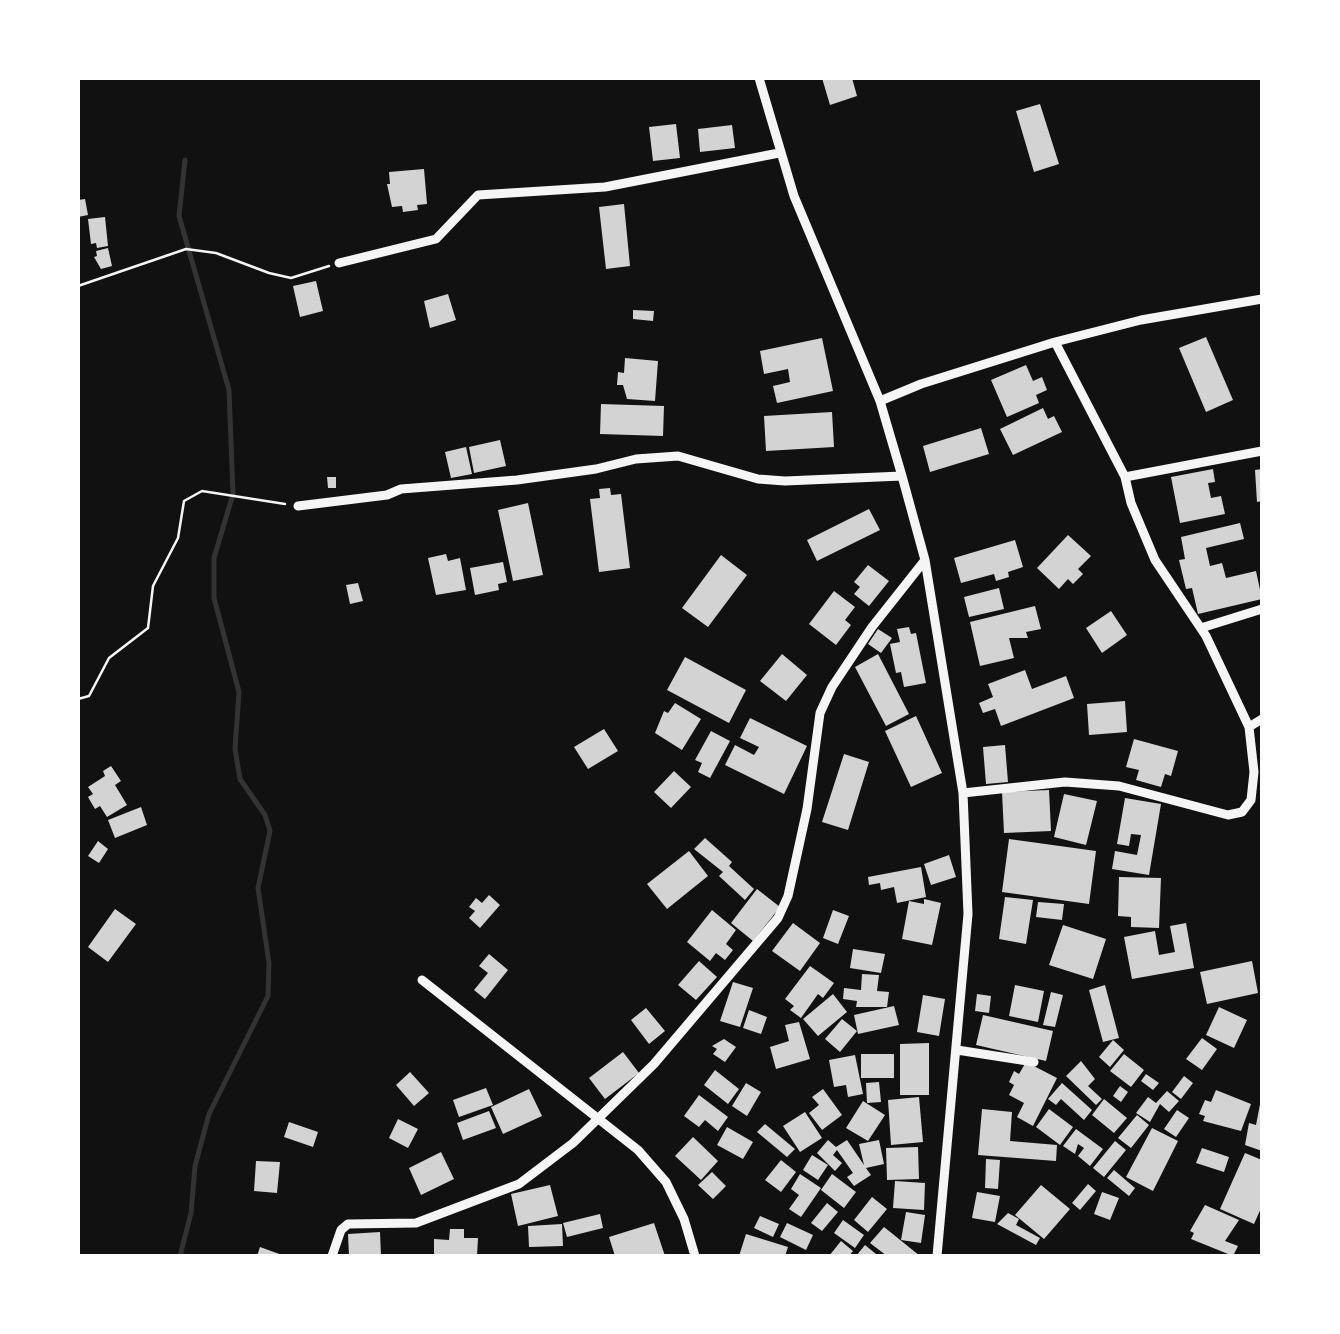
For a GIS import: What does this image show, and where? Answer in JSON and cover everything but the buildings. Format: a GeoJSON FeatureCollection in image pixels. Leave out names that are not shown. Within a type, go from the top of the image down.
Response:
{"type":"FeatureCollection","features":[{"type":"Feature","properties":{"kind":"street"},"geometry":{"type":"LineString","coordinates":[[759,78],[778,153],[880,401],[902,476],[925,560],[963,793],[968,914],[937,1256]]}},
{"type":"Feature","properties":{"kind":"street"},"geometry":{"type":"LineString","coordinates":[[340,263],[436,239],[478,195],[605,187],[778,153]]}},
{"type":"Feature","properties":{"kind":"street"},"geometry":{"type":"LineString","coordinates":[[880,401],[921,384],[1055,342],[1142,320],[1262,299]]}},
{"type":"Feature","properties":{"kind":"street"},"geometry":{"type":"LineString","coordinates":[[963,793],[1065,782],[1119,786],[1228,815],[1242,812],[1251,800],[1254,772],[1248,727],[1201,628],[1154,560],[1131,503],[1126,478],[1055,342]]}},
{"type":"Feature","properties":{"kind":"street"},"geometry":{"type":"LineString","coordinates":[[1126,478],[1262,451]]}},
{"type":"Feature","properties":{"kind":"street"},"geometry":{"type":"LineString","coordinates":[[298,506],[387,495],[401,489],[516,480],[636,459],[678,456],[785,482],[902,476]]}},
{"type":"Feature","properties":{"kind":"street"},"geometry":{"type":"LineString","coordinates":[[332,1256],[340,1230],[348,1224],[416,1223],[519,1184],[573,1143],[654,1064],[778,918],[788,896],[806,809],[820,713],[832,687],[872,626],[925,560]]}},
{"type":"Feature","properties":{"kind":"street"},"geometry":{"type":"LineString","coordinates":[[1201,628],[1262,608]]}},
{"type":"Feature","properties":{"kind":"street"},"geometry":{"type":"LineString","coordinates":[[1248,727],[1262,719]]}},
{"type":"Feature","properties":{"kind":"street"},"geometry":{"type":"LineString","coordinates":[[422,980],[638,1150],[666,1182],[684,1219],[695,1256]]}},
{"type":"Feature","properties":{"kind":"street"},"geometry":{"type":"LineString","coordinates":[[956,1050],[1034,1062]]}},
{"type":"Feature","properties":{"kind":"path"},"geometry":{"type":"LineString","coordinates":[[78,286],[186,249],[216,253],[269,274],[291,278],[340,263]]}},
{"type":"Feature","properties":{"kind":"path"},"geometry":{"type":"LineString","coordinates":[[78,699],[90,696],[109,658],[148,628],[153,586],[178,538],[184,501],[202,490],[298,506]]}},
{"type":"Feature","properties":{"kind":"waterway"},"geometry":{"type":"LineString","coordinates":[[180,1256],[191,1213],[195,1166],[209,1114],[268,996],[269,963],[258,888],[270,831],[265,815],[240,779],[235,749],[239,692],[214,598],[214,558],[233,494],[229,390],[179,216],[185,160]]}}]}
